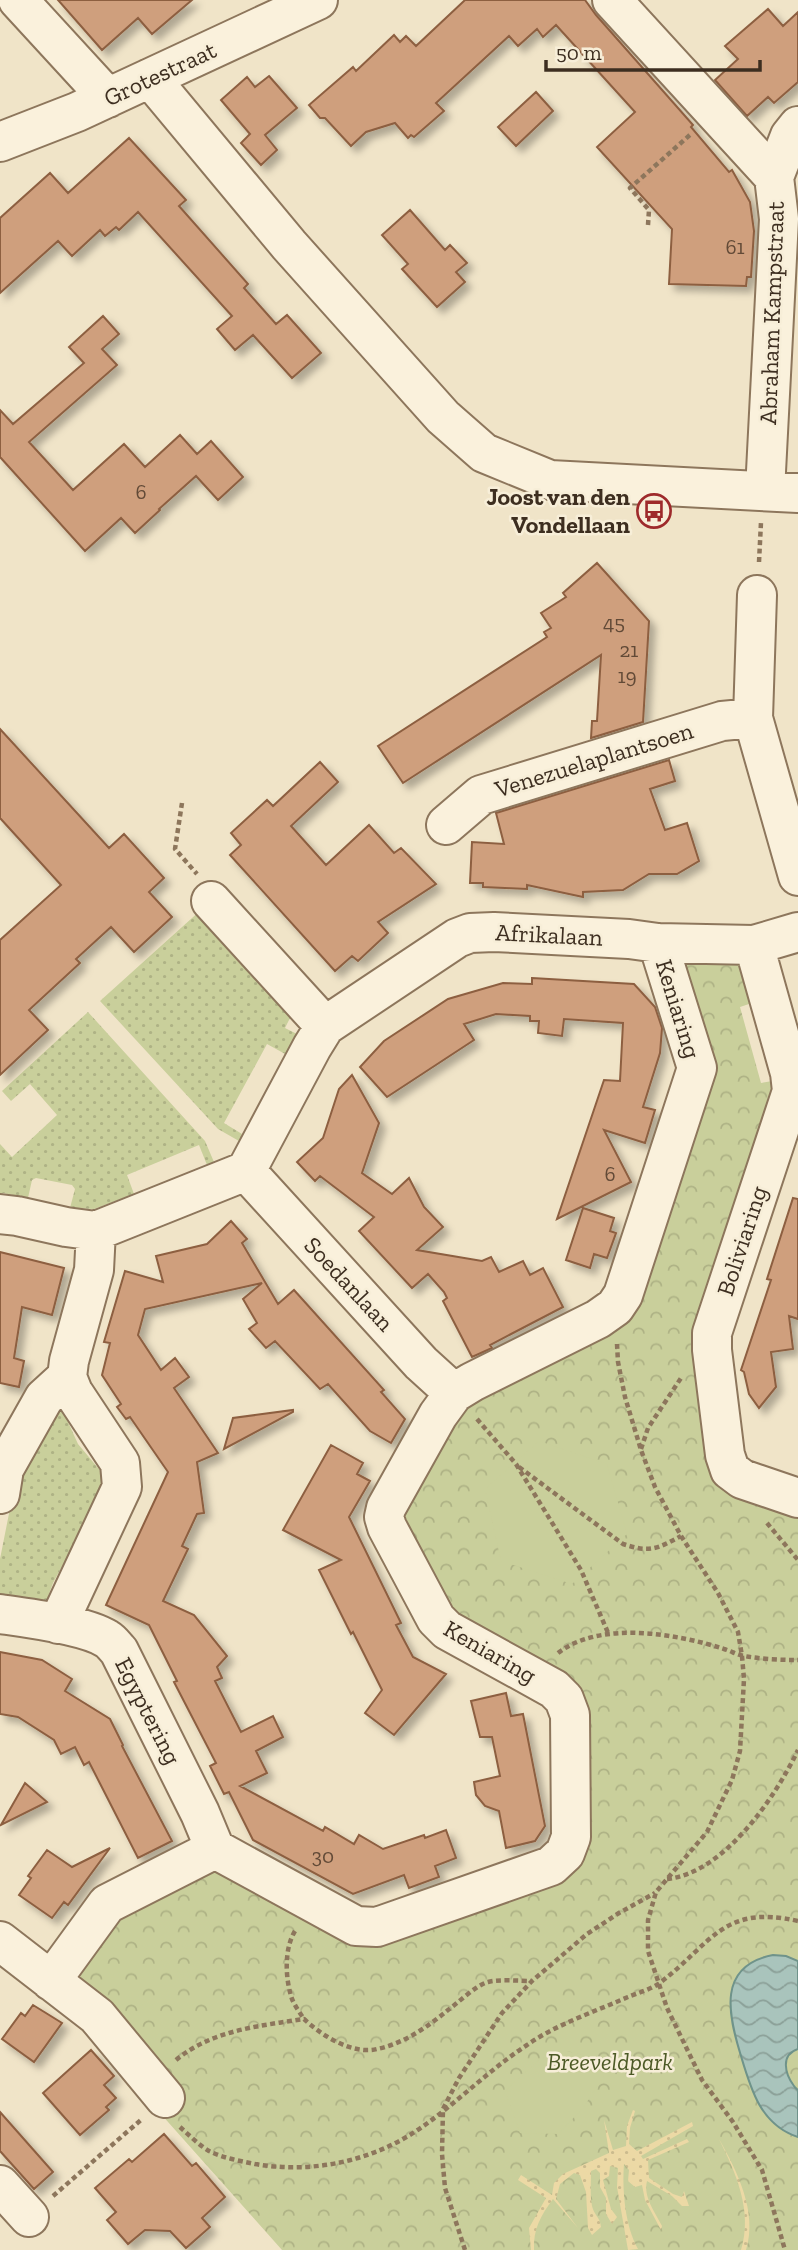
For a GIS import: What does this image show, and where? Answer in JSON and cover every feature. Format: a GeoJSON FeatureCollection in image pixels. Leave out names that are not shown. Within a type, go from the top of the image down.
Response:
{"type":"FeatureCollection","features":[{"type":"Feature","properties":{"kind":"street"},"geometry":{"type":"LineString","coordinates":[[18,0],[108,98]]}},
{"type":"Feature","properties":{"kind":"street","name":"Grotestraat"},"geometry":{"type":"LineString","coordinates":[[0,142],[108,98],[318,0]]}},
{"type":"Feature","properties":{"kind":"street","name":"Abraham Kampstraat"},"geometry":{"type":"LineString","coordinates":[[612,0],[774,177]]}},
{"type":"Feature","properties":{"kind":"street"},"geometry":{"type":"LineString","coordinates":[[150,78],[307,266],[443,417],[484,453],[550,480],[782,492]]}},
{"type":"Feature","properties":{"kind":"street","name":"Abraham Kampstraat"},"geometry":{"type":"LineString","coordinates":[[782,492],[779,219],[774,177],[790,136],[798,126]]}},
{"type":"Feature","properties":{"kind":"street"},"geometry":{"type":"LineString","coordinates":[[757,595],[752,718],[798,876]]}},
{"type":"Feature","properties":{"kind":"street","name":"Venezuelaplantsoen"},"geometry":{"type":"LineString","coordinates":[[446,825],[481,795],[722,721],[752,718]]}},
{"type":"Feature","properties":{"kind":"street"},"geometry":{"type":"LineString","coordinates":[[211,901],[325,1026]]}},
{"type":"Feature","properties":{"kind":"street","name":"Afrikalaan"},"geometry":{"type":"LineString","coordinates":[[246,1171],[325,1026],[470,933],[754,945],[798,932]]}},
{"type":"Feature","properties":{"kind":"street","name":"Keniaring"},"geometry":{"type":"LineString","coordinates":[[215,1849],[356,1926],[377,1927],[551,1866],[565,1853],[571,1837],[570,1715],[564,1699],[554,1689],[447,1630],[436,1619],[384,1517],[386,1508],[438,1415],[454,1393],[598,1319],[615,1307],[623,1296],[696,1068],[694,1053],[658,943]]}},
{"type":"Feature","properties":{"kind":"street","name":"Boliviaring"},"geometry":{"type":"LineString","coordinates":[[754,945],[790,1073],[792,1091],[712,1333],[712,1350],[725,1455],[730,1469],[742,1479],[798,1498]]}},
{"type":"Feature","properties":{"kind":"street"},"geometry":{"type":"LineString","coordinates":[[0,1214],[96,1231],[246,1171]]}},
{"type":"Feature","properties":{"kind":"street","name":"Soedanlaan"},"geometry":{"type":"LineString","coordinates":[[246,1171],[421,1363],[454,1393]]}},
{"type":"Feature","properties":{"kind":"street"},"geometry":{"type":"LineString","coordinates":[[58,1624],[122,1487],[120,1462],[73,1392],[67,1377],[93,1270],[96,1231]]}},
{"type":"Feature","properties":{"kind":"street"},"geometry":{"type":"LineString","coordinates":[[0,1494],[4,1469],[44,1398],[67,1377]]}},
{"type":"Feature","properties":{"kind":"street","name":"Egyptering"},"geometry":{"type":"LineString","coordinates":[[0,1614],[96,1633],[109,1640],[119,1651],[200,1813],[215,1849]]}},
{"type":"Feature","properties":{"kind":"street"},"geometry":{"type":"LineString","coordinates":[[51,1980],[107,1904],[215,1849]]}},
{"type":"Feature","properties":{"kind":"street"},"geometry":{"type":"LineString","coordinates":[[0,1941],[97,2016],[158,2094]]}},
{"type":"Feature","properties":{"kind":"street"},"geometry":{"type":"LineString","coordinates":[[0,2185],[29,2217]]}},
{"type":"Feature","properties":{"kind":"path"},"geometry":{"type":"LineString","coordinates":[[648,225],[649,210],[630,188],[715,112]]}},
{"type":"Feature","properties":{"kind":"path"},"geometry":{"type":"LineString","coordinates":[[757,595],[761,522],[782,492]]}},
{"type":"Feature","properties":{"kind":"path"},"geometry":{"type":"LineString","coordinates":[[182,803],[175,849],[199,876],[211,901]]}},
{"type":"Feature","properties":{"kind":"path"},"geometry":{"type":"LineString","coordinates":[[465,2250],[445,2188],[442,2154],[443,2109],[459,2078],[502,2013],[532,1981],[587,1934],[656,1892],[707,1832],[732,1780],[740,1751],[744,1679],[743,1656],[737,1632],[718,1593],[681,1536],[655,1487],[641,1450],[618,1362],[615,1307]]}},
{"type":"Feature","properties":{"kind":"path"},"geometry":{"type":"LineString","coordinates":[[641,1450],[648,1428],[682,1377],[702,1354],[712,1350]]}},
{"type":"Feature","properties":{"kind":"path"},"geometry":{"type":"LineString","coordinates":[[454,1393],[516,1464],[581,1570],[609,1635]]}},
{"type":"Feature","properties":{"kind":"path"},"geometry":{"type":"LineString","coordinates":[[516,1464],[623,1544],[641,1550],[661,1547],[681,1536]]}},
{"type":"Feature","properties":{"kind":"path"},"geometry":{"type":"LineString","coordinates":[[531,1676],[566,1647],[592,1637],[627,1632],[660,1634],[724,1648],[743,1656],[798,1660]]}},
{"type":"Feature","properties":{"kind":"path"},"geometry":{"type":"LineString","coordinates":[[667,1879],[681,1878],[708,1863],[748,1829],[775,1794],[798,1750]]}},
{"type":"Feature","properties":{"kind":"path"},"geometry":{"type":"LineString","coordinates":[[656,1892],[648,1920],[648,1951],[667,2008],[702,2080],[733,2122],[762,2170],[785,2250]]}},
{"type":"Feature","properties":{"kind":"path"},"geometry":{"type":"LineString","coordinates":[[311,1902],[289,1941],[287,1975],[293,2001],[304,2019],[317,2031],[356,2048],[375,2050],[395,2043],[433,2023],[488,1982],[532,1981]]}},
{"type":"Feature","properties":{"kind":"path"},"geometry":{"type":"LineString","coordinates":[[158,2094],[180,2127],[209,2150],[240,2161],[301,2168],[344,2162],[393,2145],[423,2127],[527,2044],[660,1984],[720,1929],[740,1920],[759,1916],[798,1920]]}},
{"type":"Feature","properties":{"kind":"path"},"geometry":{"type":"LineString","coordinates":[[29,2217],[158,2094],[187,2050],[216,2036],[304,2019]]}},
{"type":"Feature","properties":{"kind":"green space"},"geometry":{"type":"Polygon","coordinates":[[[202,909],[294,1010],[285,1028],[297,1034],[287,1055],[267,1044],[224,1123],[242,1134],[239,1141],[218,1129],[100,1001],[202,909]]]}},
{"type":"Feature","properties":{"kind":"green space","name":"Breeveldpark"},"geometry":{"type":"Polygon","coordinates":[[[675,961],[750,965],[761,1000],[740,1007],[761,1083],[784,1079],[771,1101],[708,1452],[798,1506],[798,2250],[282,2250],[160,2113],[71,1967],[114,1909],[207,1863],[351,1932],[553,1874],[578,1717],[451,1625],[395,1526],[450,1409],[610,1323],[700,1080],[675,961]]]}},
{"type":"Feature","properties":{"kind":"green space"},"geometry":{"type":"Polygon","coordinates":[[[88,1012],[205,1141],[214,1162],[207,1165],[199,1145],[127,1175],[134,1194],[94,1209],[70,1208],[75,1189],[72,1185],[36,1178],[32,1180],[28,1198],[3,1193],[0,1196],[0,1144],[12,1157],[57,1115],[30,1084],[11,1101],[2,1091],[88,1012]]]}},
{"type":"Feature","properties":{"kind":"green space"},"geometry":{"type":"Polygon","coordinates":[[[53,1389],[78,1444],[108,1480],[53,1583],[43,1610],[0,1603],[0,1559],[20,1458],[53,1389]]]}},
{"type":"Feature","properties":{"kind":"green space"},"geometry":{"type":"Polygon","coordinates":[[[539,1441],[607,1464],[627,1534],[572,1584],[501,1561],[485,1489],[539,1441]]]}},
{"type":"Feature","properties":{"kind":"green space"},"geometry":{"type":"Polygon","coordinates":[[[566,2051],[592,2057],[604,2076],[583,2108],[558,2134],[520,2133],[505,2091],[540,2059],[566,2051]]]}},
{"type":"Feature","properties":{"kind":"sand"},"geometry":{"type":"Polygon","coordinates":[[[633,2110],[635,2111],[629,2144],[637,2151],[692,2122],[693,2126],[641,2156],[643,2159],[687,2139],[689,2142],[648,2160],[649,2178],[673,2194],[682,2197],[684,2191],[689,2206],[682,2206],[672,2196],[647,2181],[648,2199],[662,2226],[661,2230],[645,2200],[642,2185],[635,2187],[628,2181],[629,2170],[624,2164],[625,2208],[638,2249],[628,2250],[617,2187],[618,2168],[610,2166],[609,2176],[603,2180],[611,2209],[617,2217],[612,2224],[606,2214],[606,2198],[600,2187],[600,2173],[596,2169],[591,2171],[592,2206],[601,2227],[592,2235],[588,2228],[586,2192],[580,2175],[574,2173],[560,2184],[556,2199],[578,2228],[553,2199],[539,2223],[534,2250],[531,2250],[529,2228],[546,2198],[518,2180],[521,2175],[552,2195],[554,2183],[563,2174],[609,2153],[604,2120],[613,2150],[626,2146],[627,2126],[633,2110]]]}},
{"type":"Feature","properties":{"kind":"sand"},"geometry":{"type":"Polygon","coordinates":[[[719,2139],[744,2192],[749,2221],[746,2250],[741,2250],[745,2221],[741,2193],[719,2139]]]}},
{"type":"Feature","properties":{"kind":"water"},"geometry":{"type":"Polygon","coordinates":[[[773,1955],[798,1961],[798,2049],[786,2060],[786,2065],[791,2081],[798,2090],[798,2137],[775,2124],[759,2105],[749,2081],[733,2024],[731,1994],[735,1981],[743,1970],[755,1961],[773,1955]]]}},
{"type":"Feature","properties":{"kind":"building"},"geometry":{"type":"Polygon","coordinates":[[[58,0],[192,0],[152,34],[138,18],[102,50],[58,0]]]}},
{"type":"Feature","properties":{"kind":"building"},"geometry":{"type":"Polygon","coordinates":[[[465,0],[585,0],[693,125],[691,127],[729,172],[732,170],[750,202],[754,231],[751,277],[747,277],[746,286],[669,284],[672,229],[597,147],[635,112],[556,25],[543,37],[537,29],[518,46],[509,36],[436,103],[444,111],[414,137],[411,135],[408,138],[395,123],[366,132],[351,146],[309,105],[353,67],[356,71],[394,35],[400,42],[406,36],[416,46],[465,0]]]}},
{"type":"Feature","properties":{"kind":"building"},"geometry":{"type":"Polygon","coordinates":[[[768,9],[783,26],[798,12],[798,82],[774,103],[768,97],[747,116],[715,80],[738,59],[725,46],[768,9]]]}},
{"type":"Feature","properties":{"kind":"building"},"geometry":{"type":"Polygon","coordinates":[[[269,76],[297,108],[265,135],[277,150],[261,165],[241,143],[250,134],[221,100],[247,77],[255,87],[269,76]]]}},
{"type":"Feature","properties":{"kind":"building"},"geometry":{"type":"Polygon","coordinates":[[[536,92],[553,111],[516,146],[498,127],[536,92]]]}},
{"type":"Feature","properties":{"kind":"building"},"geometry":{"type":"Polygon","coordinates":[[[129,138],[186,200],[179,206],[248,284],[244,288],[276,324],[287,315],[321,353],[292,378],[253,335],[235,350],[217,329],[232,316],[138,212],[119,230],[116,227],[105,236],[100,230],[72,256],[58,241],[0,293],[0,218],[50,173],[68,193],[129,138]]]}},
{"type":"Feature","properties":{"kind":"building"},"geometry":{"type":"Polygon","coordinates":[[[410,210],[445,250],[450,245],[467,263],[456,272],[465,282],[437,307],[402,269],[408,264],[382,235],[410,210]]]}},
{"type":"Feature","properties":{"kind":"building"},"geometry":{"type":"Polygon","coordinates":[[[103,316],[119,334],[102,349],[117,365],[29,442],[73,490],[124,444],[145,467],[180,435],[197,454],[211,441],[243,477],[218,500],[196,476],[135,533],[121,518],[85,551],[0,457],[0,410],[13,424],[84,363],[69,347],[103,316]]]}},
{"type":"Feature","properties":{"kind":"building"},"geometry":{"type":"Polygon","coordinates":[[[597,563],[649,621],[643,722],[591,738],[592,721],[597,721],[601,655],[403,783],[378,746],[547,637],[544,632],[551,628],[541,613],[566,597],[563,593],[597,563]]]}},
{"type":"Feature","properties":{"kind":"building"},"geometry":{"type":"Polygon","coordinates":[[[0,729],[109,848],[124,834],[164,878],[149,892],[172,917],[134,952],[111,927],[76,959],[80,963],[29,1010],[48,1030],[0,1075],[0,940],[61,885],[0,818],[0,729]]]}},
{"type":"Feature","properties":{"kind":"building"},"geometry":{"type":"Polygon","coordinates":[[[669,760],[675,781],[650,789],[665,830],[687,823],[699,861],[677,874],[649,874],[623,890],[583,892],[583,897],[527,885],[527,889],[483,887],[483,883],[470,883],[472,842],[504,844],[496,813],[669,760]]]}},
{"type":"Feature","properties":{"kind":"building"},"geometry":{"type":"Polygon","coordinates":[[[320,762],[338,782],[291,826],[326,865],[369,825],[394,853],[401,848],[436,884],[378,922],[388,933],[358,961],[352,956],[335,971],[230,855],[241,845],[231,833],[267,800],[273,806],[320,762]]]}},
{"type":"Feature","properties":{"kind":"building"},"geometry":{"type":"Polygon","coordinates":[[[532,978],[634,984],[655,1007],[662,1028],[660,1053],[643,1107],[655,1110],[645,1143],[604,1130],[631,1182],[557,1219],[604,1080],[620,1081],[623,1023],[564,1019],[562,1036],[538,1033],[539,1021],[530,1021],[530,1016],[496,1014],[464,1024],[474,1040],[387,1097],[360,1067],[384,1041],[448,999],[503,983],[532,984],[532,978]]]}},
{"type":"Feature","properties":{"kind":"building"},"geometry":{"type":"Polygon","coordinates":[[[352,1075],[379,1123],[362,1173],[392,1194],[409,1178],[424,1207],[443,1227],[417,1250],[482,1261],[491,1257],[499,1272],[523,1261],[530,1275],[543,1268],[563,1307],[472,1357],[443,1301],[447,1298],[444,1292],[428,1274],[412,1288],[359,1231],[374,1217],[320,1176],[315,1181],[297,1162],[323,1138],[339,1089],[352,1075]]]}},
{"type":"Feature","properties":{"kind":"building"},"geometry":{"type":"Polygon","coordinates":[[[793,1198],[798,1199],[798,1319],[789,1316],[793,1349],[771,1352],[776,1387],[759,1408],[749,1394],[744,1372],[741,1370],[771,1280],[767,1279],[793,1198]]]}},
{"type":"Feature","properties":{"kind":"building"},"geometry":{"type":"Polygon","coordinates":[[[583,1208],[614,1218],[610,1231],[616,1233],[607,1258],[594,1254],[590,1268],[566,1260],[583,1208]]]}},
{"type":"Feature","properties":{"kind":"building"},"geometry":{"type":"Polygon","coordinates":[[[231,1221],[247,1239],[242,1243],[278,1304],[294,1290],[384,1390],[381,1392],[405,1419],[391,1443],[370,1431],[328,1384],[320,1389],[275,1341],[266,1348],[249,1329],[257,1323],[243,1299],[262,1283],[145,1309],[138,1335],[161,1370],[175,1358],[189,1377],[174,1388],[218,1453],[197,1462],[204,1513],[197,1514],[182,1546],[188,1549],[163,1601],[194,1615],[227,1656],[217,1667],[222,1678],[215,1681],[241,1732],[273,1716],[283,1737],[256,1751],[267,1773],[240,1786],[323,1831],[325,1827],[354,1844],[359,1835],[383,1849],[446,1830],[456,1858],[435,1866],[439,1877],[409,1888],[404,1875],[353,1894],[253,1840],[229,1792],[224,1794],[210,1766],[216,1763],[174,1682],[177,1681],[149,1625],[106,1605],[168,1472],[130,1417],[126,1419],[117,1407],[121,1404],[102,1375],[110,1343],[104,1342],[125,1271],[163,1282],[156,1256],[207,1244],[231,1221]]]}},
{"type":"Feature","properties":{"kind":"building"},"geometry":{"type":"Polygon","coordinates":[[[0,1252],[64,1268],[52,1315],[22,1307],[14,1358],[24,1361],[19,1387],[0,1383],[0,1252]]]}},
{"type":"Feature","properties":{"kind":"building"},"geometry":{"type":"Polygon","coordinates":[[[293,1412],[224,1449],[233,1418],[293,1412]]]}},
{"type":"Feature","properties":{"kind":"building"},"geometry":{"type":"Polygon","coordinates":[[[331,1445],[363,1463],[357,1474],[370,1481],[349,1517],[401,1623],[396,1625],[413,1657],[446,1674],[394,1735],[365,1713],[382,1690],[319,1570],[341,1560],[283,1530],[331,1445]]]}},
{"type":"Feature","properties":{"kind":"building"},"geometry":{"type":"Polygon","coordinates":[[[0,1652],[42,1660],[72,1679],[65,1691],[110,1719],[172,1841],[138,1858],[89,1762],[84,1765],[75,1747],[61,1754],[54,1740],[18,1717],[0,1714],[0,1652]]]}},
{"type":"Feature","properties":{"kind":"building"},"geometry":{"type":"Polygon","coordinates":[[[506,1693],[511,1716],[523,1714],[545,1826],[535,1841],[506,1848],[499,1811],[485,1806],[476,1795],[474,1782],[500,1776],[492,1737],[480,1737],[471,1701],[506,1693]]]}},
{"type":"Feature","properties":{"kind":"building"},"geometry":{"type":"Polygon","coordinates":[[[25,1783],[47,1802],[1,1825],[25,1783]]]}},
{"type":"Feature","properties":{"kind":"building"},"geometry":{"type":"Polygon","coordinates":[[[110,1848],[68,1905],[64,1902],[52,1918],[19,1895],[31,1878],[28,1876],[47,1850],[72,1867],[110,1848]]]}},
{"type":"Feature","properties":{"kind":"building"},"geometry":{"type":"Polygon","coordinates":[[[33,2005],[62,2023],[34,2062],[2,2039],[21,2013],[25,2016],[33,2005]]]}},
{"type":"Feature","properties":{"kind":"building"},"geometry":{"type":"Polygon","coordinates":[[[91,2050],[114,2076],[104,2085],[116,2098],[106,2107],[109,2110],[80,2135],[43,2093],[91,2050]]]}},
{"type":"Feature","properties":{"kind":"building"},"geometry":{"type":"Polygon","coordinates":[[[0,2112],[53,2172],[34,2189],[0,2151],[0,2112]]]}},
{"type":"Feature","properties":{"kind":"building"},"geometry":{"type":"Polygon","coordinates":[[[164,2134],[192,2166],[196,2163],[225,2197],[202,2218],[210,2227],[186,2248],[170,2231],[145,2230],[128,2244],[107,2220],[116,2212],[95,2188],[129,2159],[132,2162],[164,2134]]]}},
{"type":"Feature","properties":{"kind":"place","name":"Joost van den Vondellaan"},"geometry":{"type":"Point","coordinates":[654,511]}}]}
